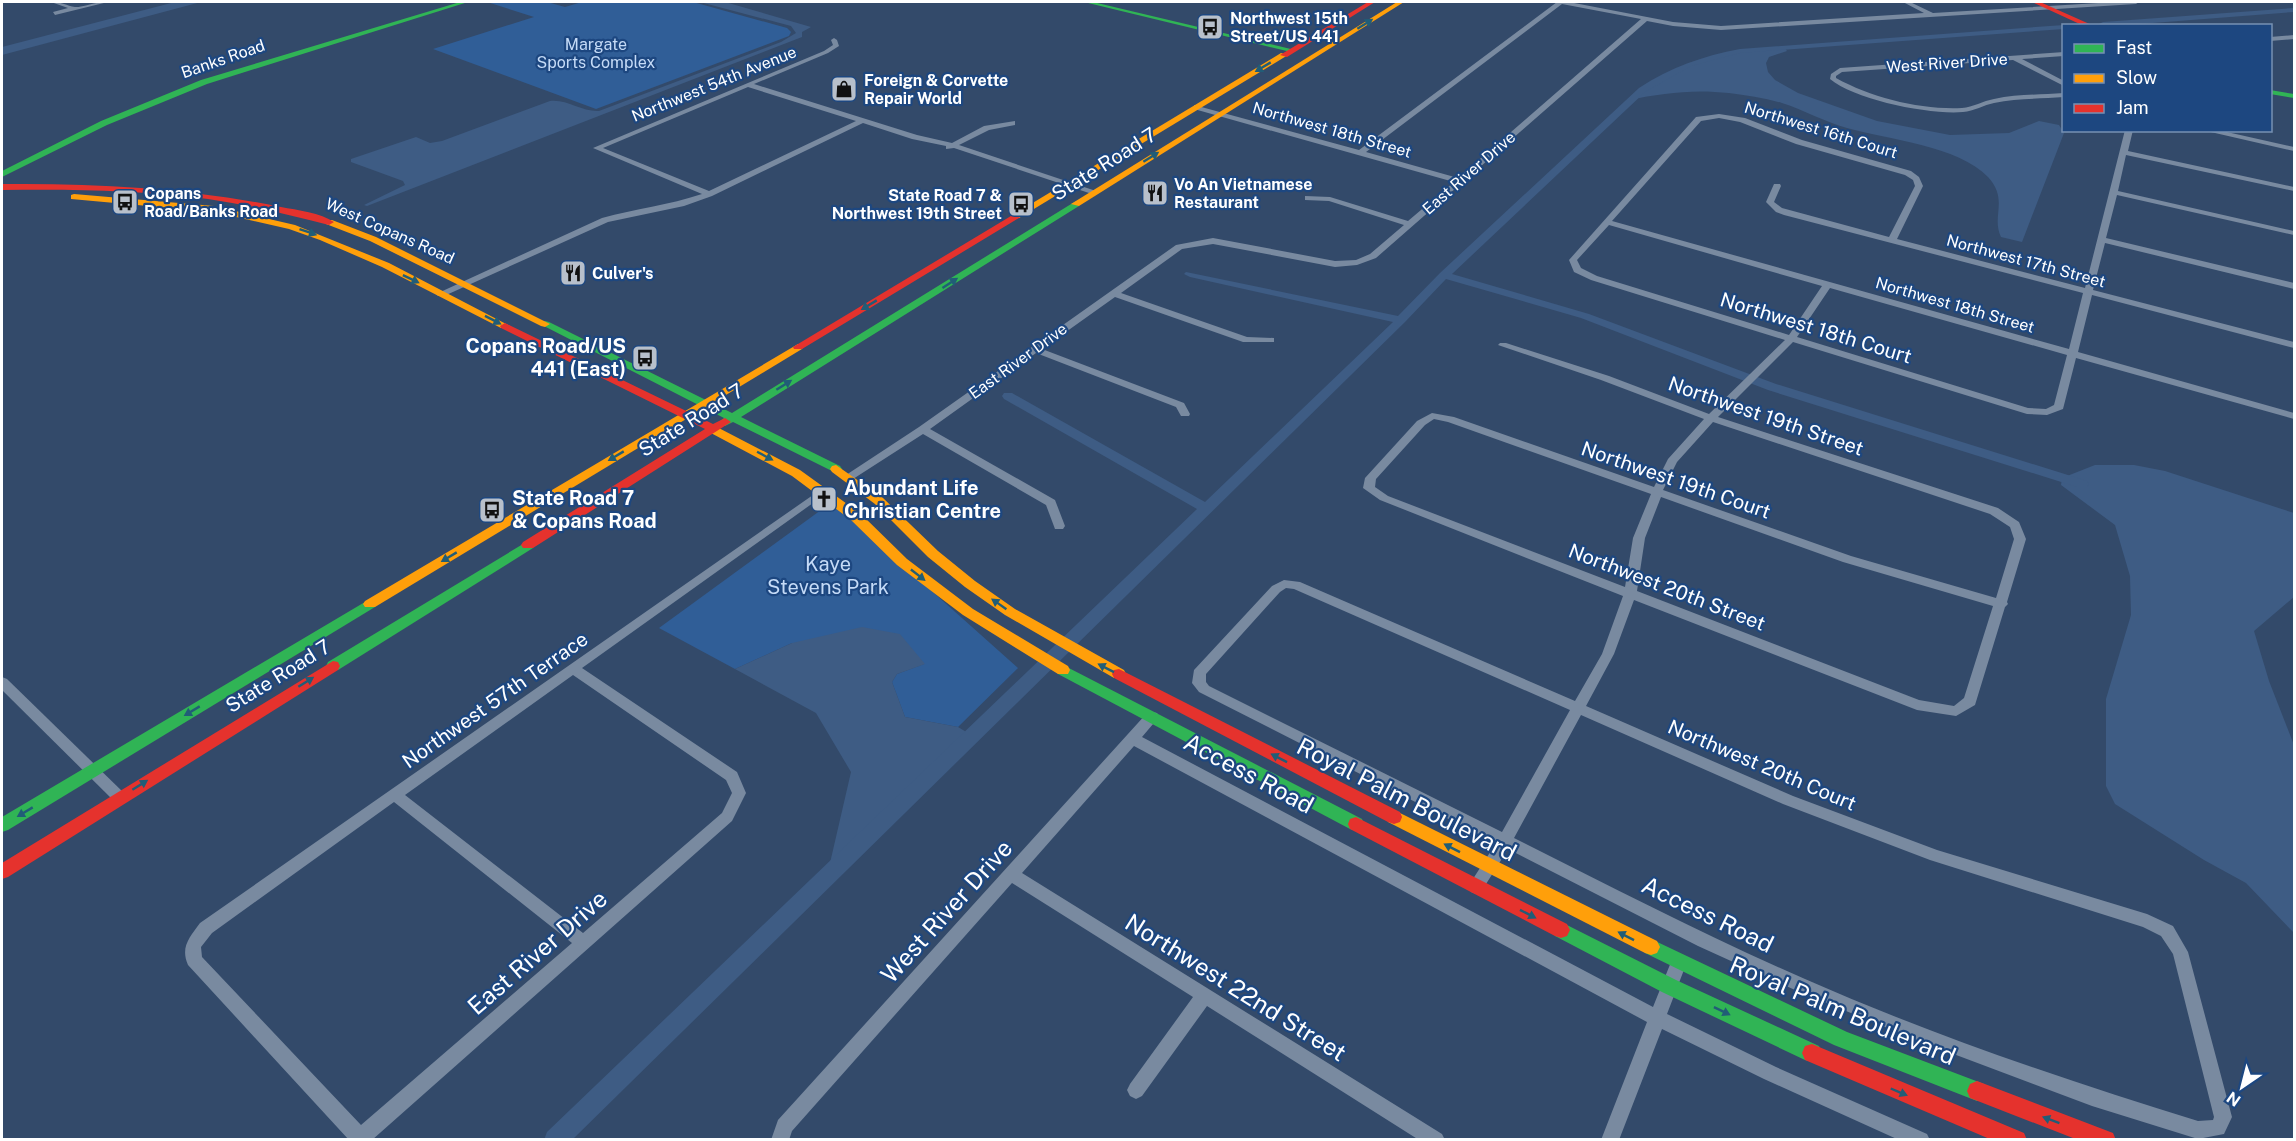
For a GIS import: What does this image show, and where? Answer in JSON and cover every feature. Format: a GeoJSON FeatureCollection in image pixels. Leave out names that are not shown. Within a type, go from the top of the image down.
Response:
{"type":"FeatureCollection","features":[{"type":"Feature","properties":{"kind":"main road","name":"Banks Road"},"geometry":{"type":"LineString","coordinates":[[4,169],[92,119],[165,90],[257,58],[449,2]]}},
{"type":"Feature","properties":{"kind":"main road","name":"Banks Road"},"geometry":{"type":"LineString","coordinates":[[4,169],[125,114],[204,82],[465,2]]}},
{"type":"Feature","properties":{"kind":"main road"},"geometry":{"type":"LineString","coordinates":[[1087,2],[1291,50],[1301,57],[1297,66]]}},
{"type":"Feature","properties":{"kind":"main road","name":"State Road 7"},"geometry":{"type":"LineString","coordinates":[[2,825],[1372,2]]}},
{"type":"Feature","properties":{"kind":"main road","name":"State Road 7"},"geometry":{"type":"LineString","coordinates":[[2,872],[1399,2]]}},
{"type":"Feature","properties":{"kind":"main road"},"geometry":{"type":"LineString","coordinates":[[2035,2],[2054,5],[2096,24]]}},
{"type":"Feature","properties":{"kind":"main road"},"geometry":{"type":"LineString","coordinates":[[2054,5],[2087,24]]}},
{"type":"Feature","properties":{"kind":"main road"},"geometry":{"type":"LineString","coordinates":[[1316,35],[1316,44],[1325,49]]}},
{"type":"Feature","properties":{"kind":"main road"},"geometry":{"type":"LineString","coordinates":[[2272,83],[2295,88]]}},
{"type":"Feature","properties":{"kind":"main road"},"geometry":{"type":"LineString","coordinates":[[2272,92],[2295,96]]}},
{"type":"Feature","properties":{"kind":"main road"},"geometry":{"type":"LineString","coordinates":[[4,169],[8,180],[30,186]]}},
{"type":"Feature","properties":{"kind":"main road","name":"West Copans Road"},"geometry":{"type":"LineString","coordinates":[[2,187],[110,185],[194,192],[283,207],[344,226],[466,283],[735,416]]}},
{"type":"Feature","properties":{"kind":"main road","name":"West Copans Road"},"geometry":{"type":"LineString","coordinates":[[2,197],[93,197],[190,204],[261,218],[324,238],[713,429]]}},
{"type":"Feature","properties":{"kind":"main road"},"geometry":{"type":"LineString","coordinates":[[926,297],[922,291],[937,264]]}},
{"type":"Feature","properties":{"kind":"main road","name":"Royal Palm Boulevard"},"geometry":{"type":"LineString","coordinates":[[735,416],[817,457],[849,477],[879,501],[933,554],[970,584],[1048,636],[1084,656],[1489,866],[1679,962],[1841,1039],[2106,1140]]}},
{"type":"Feature","properties":{"kind":"main road"},"geometry":{"type":"LineString","coordinates":[[713,429],[796,473],[823,491],[856,516],[902,562],[934,587],[968,612],[1068,673],[1669,986],[1820,1057],[2017,1140]]}},
{"type":"Feature","properties":{"kind":"street"},"geometry":{"type":"LineString","coordinates":[[54,2],[74,8]]}},
{"type":"Feature","properties":{"kind":"street"},"geometry":{"type":"LineString","coordinates":[[55,13],[105,2]]}},
{"type":"Feature","properties":{"kind":"street"},"geometry":{"type":"LineString","coordinates":[[1360,153],[1561,2],[1645,19],[1721,28],[2054,5],[2136,2]]}},
{"type":"Feature","properties":{"kind":"street"},"geometry":{"type":"LineString","coordinates":[[1906,2],[1933,15]]}},
{"type":"Feature","properties":{"kind":"street","name":"East River Drive"},"geometry":{"type":"LineString","coordinates":[[849,477],[924,429],[1179,247],[1195,242],[1213,241],[1335,264],[1357,262],[1373,256],[1645,19]]}},
{"type":"Feature","properties":{"kind":"street"},"geometry":{"type":"LineString","coordinates":[[2272,39],[2295,37]]}},
{"type":"Feature","properties":{"kind":"street","name":"Northwest 54th Avenue"},"geometry":{"type":"LineString","coordinates":[[709,194],[597,148],[826,52],[836,45],[834,40]]}},
{"type":"Feature","properties":{"kind":"street","name":"West River Drive"},"geometry":{"type":"LineString","coordinates":[[2062,54],[1840,70],[1833,75],[1833,80],[1844,86],[1871,95],[1946,110],[1966,110],[1994,101],[2062,95]]}},
{"type":"Feature","properties":{"kind":"street"},"geometry":{"type":"LineString","coordinates":[[2014,58],[2062,83]]}},
{"type":"Feature","properties":{"kind":"street"},"geometry":{"type":"LineString","coordinates":[[748,85],[915,137],[953,145],[1091,195]]}},
{"type":"Feature","properties":{"kind":"street","name":"Northwest 18th Street"},"geometry":{"type":"LineString","coordinates":[[1197,107],[1460,181]]}},
{"type":"Feature","properties":{"kind":"street","name":"Northwest 16th Court"},"geometry":{"type":"LineString","coordinates":[[1607,222],[1699,119],[1719,116],[1742,120],[1799,142],[1898,169],[1912,176],[1919,186],[1892,240]]}},
{"type":"Feature","properties":{"kind":"street"},"geometry":{"type":"LineString","coordinates":[[441,294],[605,220],[681,204],[709,194],[862,121]]}},
{"type":"Feature","properties":{"kind":"street"},"geometry":{"type":"LineString","coordinates":[[943,150],[987,128],[1012,123]]}},
{"type":"Feature","properties":{"kind":"street"},"geometry":{"type":"LineString","coordinates":[[2073,354],[2128,132]]}},
{"type":"Feature","properties":{"kind":"street"},"geometry":{"type":"LineString","coordinates":[[2214,132],[2295,149]]}},
{"type":"Feature","properties":{"kind":"street"},"geometry":{"type":"LineString","coordinates":[[915,137],[943,150],[1067,186]]}},
{"type":"Feature","properties":{"kind":"street"},"geometry":{"type":"LineString","coordinates":[[2123,152],[2295,189]]}},
{"type":"Feature","properties":{"kind":"street","name":"Northwest 17th Street"},"geometry":{"type":"LineString","coordinates":[[1777,186],[1770,202],[1779,210],[2088,293],[2295,345]]}},
{"type":"Feature","properties":{"kind":"street"},"geometry":{"type":"LineString","coordinates":[[2114,192],[2295,233]]}},
{"type":"Feature","properties":{"kind":"street"},"geometry":{"type":"LineString","coordinates":[[1308,198],[1330,200],[1410,224]]}},
{"type":"Feature","properties":{"kind":"street","name":"Northwest 18th Street"},"geometry":{"type":"LineString","coordinates":[[1607,222],[2295,416]]}},
{"type":"Feature","properties":{"kind":"street","name":"Northwest 18th Court"},"geometry":{"type":"LineString","coordinates":[[1607,222],[1573,260],[1577,270],[1594,278],[1791,340],[2027,411],[2047,412],[2059,407],[2073,354]]}},
{"type":"Feature","properties":{"kind":"street"},"geometry":{"type":"LineString","coordinates":[[2102,240],[2295,286]]}},
{"type":"Feature","properties":{"kind":"street"},"geometry":{"type":"LineString","coordinates":[[1476,887],[1505,841],[1608,654],[1630,594],[1639,538],[1672,461],[1711,418],[1791,340],[1827,285]]}},
{"type":"Feature","properties":{"kind":"street"},"geometry":{"type":"LineString","coordinates":[[1113,293],[1246,340],[1271,340]]}},
{"type":"Feature","properties":{"kind":"street","name":"Northwest 19th Street"},"geometry":{"type":"LineString","coordinates":[[1503,345],[1605,378],[1711,418],[1994,511],[2015,525],[2020,539],[2002,604]]}},
{"type":"Feature","properties":{"kind":"street"},"geometry":{"type":"LineString","coordinates":[[1035,349],[1180,405],[1185,414]]}},
{"type":"Feature","properties":{"kind":"street","name":"Northwest 19th Court"},"geometry":{"type":"LineString","coordinates":[[1369,488],[1371,478],[1421,423],[1432,416],[1450,419],[1847,559],[2002,604]]}},
{"type":"Feature","properties":{"kind":"street"},"geometry":{"type":"LineString","coordinates":[[924,429],[1050,503],[1059,526]]}},
{"type":"Feature","properties":{"kind":"street","name":"Northwest 20th Street"},"geometry":{"type":"LineString","coordinates":[[1369,488],[1384,498],[1917,705],[1956,711],[1970,701],[2002,604]]}},
{"type":"Feature","properties":{"kind":"street","name":"Northwest 57th Terrace"},"geometry":{"type":"LineString","coordinates":[[359,1138],[194,960],[193,945],[206,928],[823,491]]}},
{"type":"Feature","properties":{"kind":"street","name":"Northwest 20th Court"},"geometry":{"type":"LineString","coordinates":[[1199,673],[1276,589],[1284,584],[1296,585],[1788,800],[1935,856],[2147,921],[2167,931],[2180,952],[2223,1117]]}},
{"type":"Feature","properties":{"kind":"street","name":"East River Drive"},"geometry":{"type":"LineString","coordinates":[[359,1138],[727,817],[739,794],[732,776],[573,669]]}},
{"type":"Feature","properties":{"kind":"street","name":"Access Road"},"geometry":{"type":"LineString","coordinates":[[1199,673],[1199,682],[1204,689],[1704,941],[1801,985],[1926,1035],[2092,1096],[2198,1130],[2218,1128],[2223,1117]]}},
{"type":"Feature","properties":{"kind":"street"},"geometry":{"type":"LineString","coordinates":[[2,682],[120,798]]}},
{"type":"Feature","properties":{"kind":"street","name":"West River Drive"},"geometry":{"type":"LineString","coordinates":[[780,1140],[784,1126],[1152,717]]}},
{"type":"Feature","properties":{"kind":"street","name":"Access Road"},"geometry":{"type":"LineString","coordinates":[[1133,739],[1657,1018],[1770,1073],[1921,1140]]}},
{"type":"Feature","properties":{"kind":"street"},"geometry":{"type":"LineString","coordinates":[[395,795],[584,943]]}},
{"type":"Feature","properties":{"kind":"street","name":"Northwest 22nd Street"},"geometry":{"type":"LineString","coordinates":[[1011,874],[1436,1140]]}},
{"type":"Feature","properties":{"kind":"street"},"geometry":{"type":"LineString","coordinates":[[1610,1140],[1679,962]]}},
{"type":"Feature","properties":{"kind":"street"},"geometry":{"type":"LineString","coordinates":[[1136,1090],[1204,996]]}},
{"type":"Feature","properties":{"kind":"green space","name":"Margate Sports Complex"},"geometry":{"type":"Polygon","coordinates":[[[487,2],[547,2],[565,7],[582,2],[693,2],[787,28],[791,32],[789,36],[596,109],[433,49],[534,17],[487,2]]]}},
{"type":"Feature","properties":{"kind":"green space","name":"Kaye Stevens Park"},"geometry":{"type":"Polygon","coordinates":[[[832,502],[1018,668],[958,727],[905,717],[892,682],[897,674],[924,664],[792,643],[735,669],[659,628],[832,502]]]}},
{"type":"Feature","properties":{"kind":"shaded area"},"geometry":{"type":"Polygon","coordinates":[[[175,2],[201,2],[2,55],[2,47],[175,2]]]}},
{"type":"Feature","properties":{"kind":"shaded area"},"geometry":{"type":"Polygon","coordinates":[[[700,2],[725,2],[811,27],[802,32],[802,37],[367,206],[364,205],[405,185],[403,181],[351,162],[351,159],[416,137],[430,143],[442,141],[550,101],[599,111],[781,42],[796,33],[791,26],[700,2]]]}},
{"type":"Feature","properties":{"kind":"shaded area"},"geometry":{"type":"Polygon","coordinates":[[[1784,47],[1787,51],[1769,57],[1766,63],[1768,72],[1775,80],[1798,93],[1877,121],[1950,135],[2009,133],[2039,121],[2059,125],[2064,133],[2022,242],[2001,237],[1998,229],[1999,201],[1994,185],[1988,177],[1975,166],[1941,151],[1847,128],[1782,103],[1749,96],[1691,92],[1629,100],[1666,74],[1683,66],[1720,55],[1784,47]]]}},
{"type":"Feature","properties":{"kind":"shaded area"},"geometry":{"type":"Polygon","coordinates":[[[2095,465],[2134,465],[2165,471],[2294,513],[2294,597],[2254,631],[2269,681],[2294,745],[2294,933],[2246,883],[2204,860],[2115,804],[2106,786],[2106,699],[2131,615],[2130,576],[2115,525],[2061,485],[2062,478],[2095,465]]]}},
{"type":"Feature","properties":{"kind":"shaded area"},"geometry":{"type":"Polygon","coordinates":[[[862,627],[900,634],[925,664],[897,674],[892,682],[905,717],[958,727],[973,736],[827,876],[851,772],[816,713],[735,669],[792,643],[862,627]]]}},
{"type":"Feature","properties":{"kind":"waterway"},"geometry":{"type":"LineString","coordinates":[[2103,24],[2294,10]]}},
{"type":"Feature","properties":{"kind":"waterway"},"geometry":{"type":"LineString","coordinates":[[1444,275],[1642,90],[1666,74],[1688,64],[1740,51],[2062,27]]}},
{"type":"Feature","properties":{"kind":"waterway"},"geometry":{"type":"LineString","coordinates":[[1190,274],[1401,320]]}},
{"type":"Feature","properties":{"kind":"waterway"},"geometry":{"type":"LineString","coordinates":[[1401,320],[1444,275]]}},
{"type":"Feature","properties":{"kind":"waterway"},"geometry":{"type":"LineString","coordinates":[[1444,275],[1585,316],[1772,387],[2082,484]]}},
{"type":"Feature","properties":{"kind":"waterway"},"geometry":{"type":"LineString","coordinates":[[1206,509],[1401,320]]}},
{"type":"Feature","properties":{"kind":"waterway"},"geometry":{"type":"LineString","coordinates":[[1008,396],[1206,509]]}},
{"type":"Feature","properties":{"kind":"waterway"},"geometry":{"type":"LineString","coordinates":[[555,1140],[1206,509]]}},
{"type":"Feature","properties":{"kind":"traffic: fast"},"geometry":{"type":"LineString","coordinates":[[2,174],[104,123],[204,82],[465,2]]}},
{"type":"Feature","properties":{"kind":"traffic: fast"},"geometry":{"type":"LineString","coordinates":[[1087,2],[1291,50]]}},
{"type":"Feature","properties":{"kind":"traffic: fast"},"geometry":{"type":"LineString","coordinates":[[2272,92],[2294,96]]}},
{"type":"Feature","properties":{"kind":"traffic: fast"},"geometry":{"type":"LineString","coordinates":[[725,422],[1076,204]]}},
{"type":"Feature","properties":{"kind":"traffic: fast"},"geometry":{"type":"LineString","coordinates":[[545,324],[836,469]]}},
{"type":"Feature","properties":{"kind":"traffic: fast"},"geometry":{"type":"LineString","coordinates":[[333,666],[528,545]]}},
{"type":"Feature","properties":{"kind":"traffic: fast"},"geometry":{"type":"LineString","coordinates":[[2,825],[370,604]]}},
{"type":"Feature","properties":{"kind":"traffic: fast"},"geometry":{"type":"LineString","coordinates":[[1063,670],[1356,824]]}},
{"type":"Feature","properties":{"kind":"traffic: fast"},"geometry":{"type":"LineString","coordinates":[[1561,930],[1669,986],[1812,1053]]}},
{"type":"Feature","properties":{"kind":"traffic: fast"},"geometry":{"type":"LineString","coordinates":[[1651,947],[1841,1039],[1977,1091]]}},
{"type":"Feature","properties":{"kind":"traffic: slow"},"geometry":{"type":"LineString","coordinates":[[1076,204],[1401,2]]}},
{"type":"Feature","properties":{"kind":"traffic: slow"},"geometry":{"type":"LineString","coordinates":[[1016,216],[1284,55]]}},
{"type":"Feature","properties":{"kind":"traffic: slow"},"geometry":{"type":"LineString","coordinates":[[74,197],[167,203],[214,209],[292,227],[385,265],[505,326]]}},
{"type":"Feature","properties":{"kind":"traffic: slow"},"geometry":{"type":"LineString","coordinates":[[329,222],[373,239],[545,324]]}},
{"type":"Feature","properties":{"kind":"traffic: slow"},"geometry":{"type":"LineString","coordinates":[[370,604],[798,347]]}},
{"type":"Feature","properties":{"kind":"traffic: slow"},"geometry":{"type":"LineString","coordinates":[[713,429],[796,473],[856,517],[902,562],[968,612],[1063,670]]}},
{"type":"Feature","properties":{"kind":"traffic: slow"},"geometry":{"type":"LineString","coordinates":[[836,469],[879,501],[933,554],[970,584],[1010,612],[1119,674]]}},
{"type":"Feature","properties":{"kind":"traffic: slow"},"geometry":{"type":"LineString","coordinates":[[1394,817],[1651,947]]}},
{"type":"Feature","properties":{"kind":"traffic: jam"},"geometry":{"type":"LineString","coordinates":[[1284,55],[1372,2]]}},
{"type":"Feature","properties":{"kind":"traffic: jam"},"geometry":{"type":"LineString","coordinates":[[2035,2],[2086,24]]}},
{"type":"Feature","properties":{"kind":"traffic: jam"},"geometry":{"type":"LineString","coordinates":[[2,187],[85,187],[207,196],[288,211],[329,222]]}},
{"type":"Feature","properties":{"kind":"traffic: jam"},"geometry":{"type":"LineString","coordinates":[[798,347],[1016,216]]}},
{"type":"Feature","properties":{"kind":"traffic: jam"},"geometry":{"type":"LineString","coordinates":[[505,326],[713,429]]}},
{"type":"Feature","properties":{"kind":"traffic: jam"},"geometry":{"type":"LineString","coordinates":[[528,545],[725,422]]}},
{"type":"Feature","properties":{"kind":"traffic: jam"},"geometry":{"type":"LineString","coordinates":[[2,872],[333,666]]}},
{"type":"Feature","properties":{"kind":"traffic: jam"},"geometry":{"type":"LineString","coordinates":[[1119,674],[1394,817]]}},
{"type":"Feature","properties":{"kind":"traffic: jam"},"geometry":{"type":"LineString","coordinates":[[1356,824],[1561,930]]}},
{"type":"Feature","properties":{"kind":"traffic: jam"},"geometry":{"type":"LineString","coordinates":[[1812,1053],[2017,1140]]}},
{"type":"Feature","properties":{"kind":"traffic: jam"},"geometry":{"type":"LineString","coordinates":[[1977,1091],[2106,1140]]}},
{"type":"Feature","properties":{"kind":"place","name":"Northwest 15th Street/US 441"},"geometry":{"type":"Point","coordinates":[1210,27]}},
{"type":"Feature","properties":{"kind":"place","name":"Foreign & Corvette Repair World"},"geometry":{"type":"Point","coordinates":[844,89]}},
{"type":"Feature","properties":{"kind":"place","name":"Vo An Vietnamese Restaurant"},"geometry":{"type":"Point","coordinates":[1155,193]}},
{"type":"Feature","properties":{"kind":"place","name":"Copans Road/Banks Road"},"geometry":{"type":"Point","coordinates":[125,202]}},
{"type":"Feature","properties":{"kind":"place","name":"State Road 7 & Northwest 19th Street"},"geometry":{"type":"Point","coordinates":[1021,204]}},
{"type":"Feature","properties":{"kind":"place","name":"Culver's"},"geometry":{"type":"Point","coordinates":[573,273]}},
{"type":"Feature","properties":{"kind":"place","name":"Copans Road/US 441 (East)"},"geometry":{"type":"Point","coordinates":[645,358]}},
{"type":"Feature","properties":{"kind":"place","name":"Abundant Life Christian Centre"},"geometry":{"type":"Point","coordinates":[824,499]}},
{"type":"Feature","properties":{"kind":"place","name":"State Road 7 & Copans Road"},"geometry":{"type":"Point","coordinates":[492,510]}}]}
